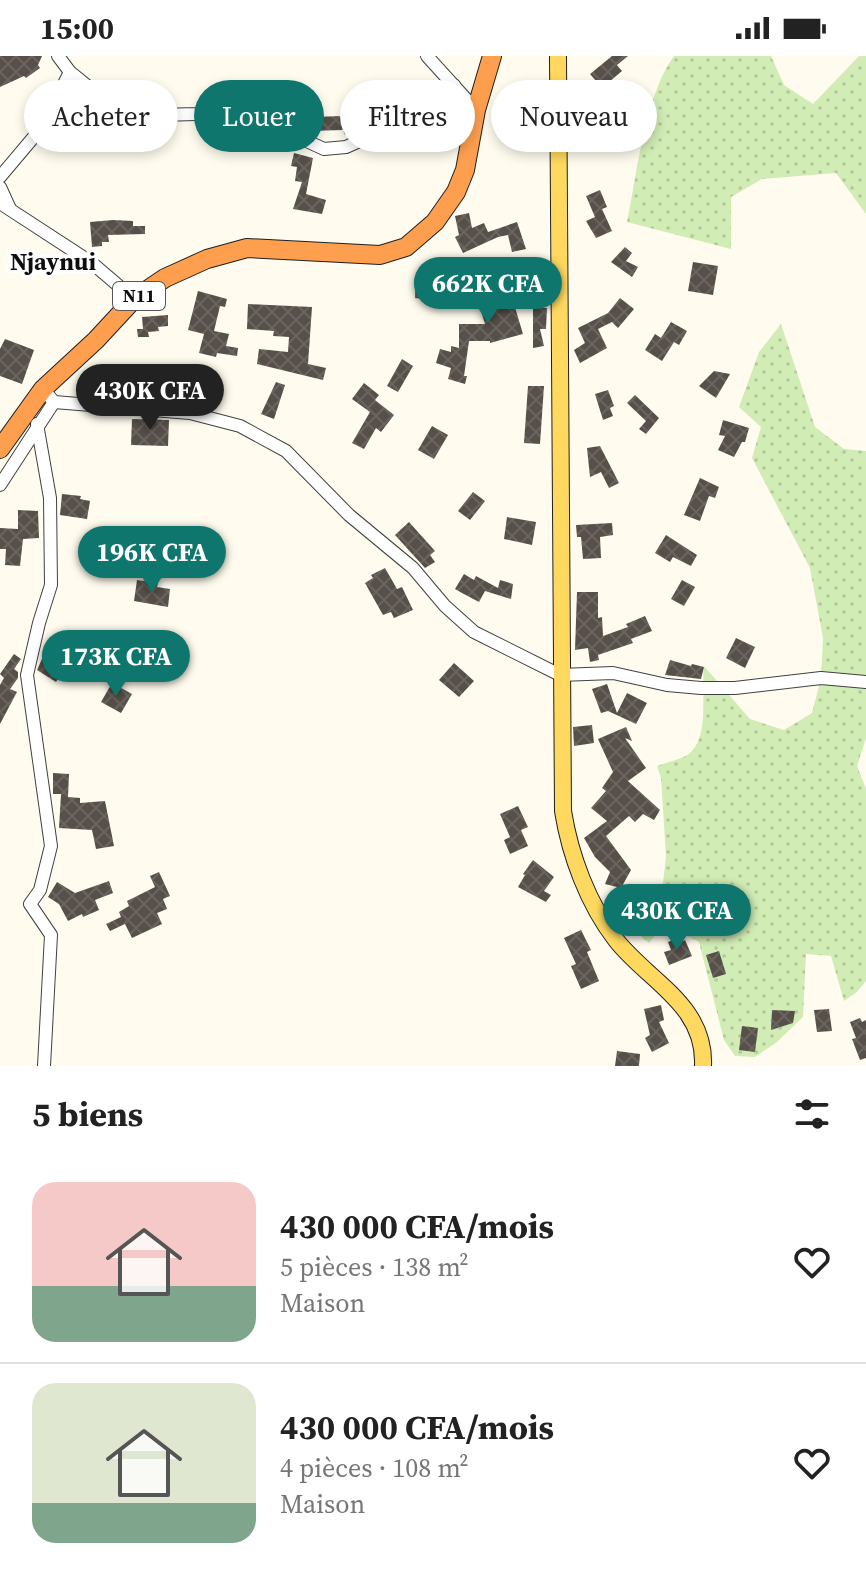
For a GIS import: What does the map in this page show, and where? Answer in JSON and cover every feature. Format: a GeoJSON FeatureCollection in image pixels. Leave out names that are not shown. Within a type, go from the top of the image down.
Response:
{"type":"FeatureCollection","features":[{"type":"Feature","properties":{"kind":"highway","name":"N11"},"geometry":{"type":"LineString","coordinates":[[0,449],[134,299],[165,278],[207,259],[247,248],[380,255],[406,247],[435,222],[456,192],[465,170],[476,110],[492,56]]}},
{"type":"Feature","properties":{"kind":"main road"},"geometry":{"type":"LineString","coordinates":[[558,56],[561,792],[566,830],[575,862],[601,917],[617,941],[676,997],[688,1013],[701,1040],[703,1066]]}},
{"type":"Feature","properties":{"kind":"street"},"geometry":{"type":"LineString","coordinates":[[58,56],[70,72],[124,116],[196,114],[240,104],[277,114],[298,137],[324,149],[340,148]]}},
{"type":"Feature","properties":{"kind":"street"},"geometry":{"type":"LineString","coordinates":[[427,56],[449,80]]}},
{"type":"Feature","properties":{"kind":"street"},"geometry":{"type":"LineString","coordinates":[[0,177],[43,126],[70,72]]}},
{"type":"Feature","properties":{"kind":"street"},"geometry":{"type":"LineString","coordinates":[[0,187],[5,206],[92,263],[134,299]]}},
{"type":"Feature","properties":{"kind":"street"},"geometry":{"type":"LineString","coordinates":[[0,485],[37,424],[48,396],[190,413],[240,426],[286,451],[349,515],[413,568],[445,606],[474,632],[560,675],[613,673],[667,685],[701,688],[735,688],[821,678],[866,682]]}},
{"type":"Feature","properties":{"kind":"street"},"geometry":{"type":"LineString","coordinates":[[37,424],[50,498],[51,585],[27,675],[51,846],[40,890],[30,904],[51,935],[44,1066]]}},
{"type":"Feature","properties":{"kind":"green space"},"geometry":{"type":"Polygon","coordinates":[[[674,56],[771,56],[784,85],[813,104],[859,56],[866,56],[866,214],[836,173],[762,179],[731,197],[731,249],[627,222],[641,152],[657,152],[657,90],[674,56]]]}},
{"type":"Feature","properties":{"kind":"green space"},"geometry":{"type":"Polygon","coordinates":[[[781,324],[815,427],[844,449],[866,451],[866,738],[857,766],[866,789],[866,981],[844,1001],[831,956],[806,954],[803,1017],[777,1042],[755,1057],[735,1056],[724,1040],[699,942],[664,924],[649,943],[630,927],[663,883],[666,856],[661,778],[657,766],[685,756],[697,743],[702,723],[704,666],[750,719],[784,730],[812,713],[821,678],[823,638],[810,568],[752,458],[761,427],[739,407],[759,352],[781,324]]]}},
{"type":"Feature","properties":{"kind":"building"},"geometry":{"type":"Polygon","coordinates":[[[0,56],[42,56],[38,65],[40,68],[26,78],[24,76],[0,87],[0,56]]]}},
{"type":"Feature","properties":{"kind":"building"},"geometry":{"type":"Polygon","coordinates":[[[612,56],[628,56],[617,65],[622,71],[611,80],[595,80],[590,74],[612,56]]]}},
{"type":"Feature","properties":{"kind":"building"},"geometry":{"type":"Polygon","coordinates":[[[340,116],[340,130],[324,131],[324,117],[340,116]]]}},
{"type":"Feature","properties":{"kind":"building"},"geometry":{"type":"Polygon","coordinates":[[[294,153],[313,158],[306,194],[326,200],[322,214],[293,209],[302,182],[295,181],[297,167],[291,166],[294,153]]]}},
{"type":"Feature","properties":{"kind":"building"},"geometry":{"type":"Polygon","coordinates":[[[600,190],[607,207],[602,209],[612,231],[596,238],[586,221],[595,217],[586,196],[600,190]]]}},
{"type":"Feature","properties":{"kind":"building"},"geometry":{"type":"Polygon","coordinates":[[[469,213],[472,228],[484,223],[488,232],[517,222],[526,249],[512,252],[508,235],[463,253],[455,237],[459,235],[455,216],[469,213]]]}},
{"type":"Feature","properties":{"kind":"building"},"geometry":{"type":"Polygon","coordinates":[[[133,221],[133,226],[145,226],[145,234],[108,235],[109,242],[92,247],[90,222],[133,221]]]}},
{"type":"Feature","properties":{"kind":"building"},"geometry":{"type":"Polygon","coordinates":[[[625,247],[632,253],[626,261],[638,267],[632,277],[611,262],[625,247]]]}},
{"type":"Feature","properties":{"kind":"building"},"geometry":{"type":"Polygon","coordinates":[[[693,262],[718,266],[713,295],[688,291],[693,262]]]}},
{"type":"Feature","properties":{"kind":"building"},"geometry":{"type":"Polygon","coordinates":[[[531,272],[534,290],[511,294],[523,334],[490,343],[469,341],[465,384],[448,379],[451,368],[436,363],[440,349],[451,352],[451,346],[459,348],[459,324],[485,324],[476,295],[512,285],[511,276],[531,272]]]}},
{"type":"Feature","properties":{"kind":"building"},"geometry":{"type":"Polygon","coordinates":[[[416,275],[433,276],[431,300],[415,298],[416,275]]]}},
{"type":"Feature","properties":{"kind":"building"},"geometry":{"type":"Polygon","coordinates":[[[198,291],[227,299],[225,307],[220,306],[214,331],[229,334],[226,346],[238,348],[237,356],[217,353],[216,357],[199,353],[204,334],[188,330],[198,291]]]}},
{"type":"Feature","properties":{"kind":"building"},"geometry":{"type":"Polygon","coordinates":[[[620,298],[634,309],[618,328],[612,322],[598,329],[607,348],[580,363],[574,350],[585,343],[578,328],[608,313],[620,298]]]}},
{"type":"Feature","properties":{"kind":"building"},"geometry":{"type":"Polygon","coordinates":[[[248,304],[312,307],[308,364],[326,368],[323,380],[257,364],[259,349],[288,352],[289,337],[273,336],[274,331],[247,329],[248,304]]]}},
{"type":"Feature","properties":{"kind":"building"},"geometry":{"type":"Polygon","coordinates":[[[533,308],[547,308],[546,329],[540,329],[544,346],[533,348],[533,308]]]}},
{"type":"Feature","properties":{"kind":"building"},"geometry":{"type":"Polygon","coordinates":[[[168,315],[168,326],[148,332],[149,337],[138,337],[137,329],[143,329],[142,317],[168,315]]]}},
{"type":"Feature","properties":{"kind":"building"},"geometry":{"type":"Polygon","coordinates":[[[671,322],[687,331],[679,345],[674,342],[662,361],[645,350],[655,334],[661,338],[671,322]]]}},
{"type":"Feature","properties":{"kind":"building"},"geometry":{"type":"Polygon","coordinates":[[[5,339],[34,350],[22,384],[0,376],[0,349],[5,339]]]}},
{"type":"Feature","properties":{"kind":"building"},"geometry":{"type":"Polygon","coordinates":[[[402,359],[413,366],[398,392],[387,386],[402,359]]]}},
{"type":"Feature","properties":{"kind":"building"},"geometry":{"type":"Polygon","coordinates":[[[714,371],[730,374],[716,398],[699,386],[714,371]]]}},
{"type":"Feature","properties":{"kind":"building"},"geometry":{"type":"Polygon","coordinates":[[[276,382],[285,385],[274,419],[261,414],[276,382]]]}},
{"type":"Feature","properties":{"kind":"building"},"geometry":{"type":"Polygon","coordinates":[[[364,383],[379,395],[375,400],[394,415],[381,432],[376,428],[364,449],[352,443],[370,412],[352,399],[364,383]]]}},
{"type":"Feature","properties":{"kind":"building"},"geometry":{"type":"Polygon","coordinates":[[[528,386],[544,386],[540,444],[524,443],[528,386]]]}},
{"type":"Feature","properties":{"kind":"building"},"geometry":{"type":"Polygon","coordinates":[[[608,390],[614,406],[610,408],[613,416],[603,420],[595,394],[608,390]]]}},
{"type":"Feature","properties":{"kind":"building"},"geometry":{"type":"Polygon","coordinates":[[[635,395],[659,418],[646,434],[639,429],[646,421],[627,403],[635,395]]]}},
{"type":"Feature","properties":{"kind":"building"},"geometry":{"type":"Polygon","coordinates":[[[132,419],[169,420],[168,446],[131,445],[132,419]]]}},
{"type":"Feature","properties":{"kind":"building"},"geometry":{"type":"Polygon","coordinates":[[[723,420],[749,428],[745,442],[742,442],[734,457],[718,450],[725,436],[719,435],[723,420]]]}},
{"type":"Feature","properties":{"kind":"building"},"geometry":{"type":"Polygon","coordinates":[[[432,426],[448,435],[434,459],[418,450],[432,426]]]}},
{"type":"Feature","properties":{"kind":"building"},"geometry":{"type":"Polygon","coordinates":[[[600,446],[619,483],[609,488],[601,472],[590,477],[587,448],[600,446]]]}},
{"type":"Feature","properties":{"kind":"building"},"geometry":{"type":"Polygon","coordinates":[[[700,478],[719,487],[715,498],[709,496],[700,521],[684,515],[700,478]]]}},
{"type":"Feature","properties":{"kind":"building"},"geometry":{"type":"Polygon","coordinates":[[[473,492],[485,501],[470,520],[458,511],[473,492]]]}},
{"type":"Feature","properties":{"kind":"building"},"geometry":{"type":"Polygon","coordinates":[[[62,494],[81,496],[80,499],[90,501],[87,519],[60,515],[62,494]]]}},
{"type":"Feature","properties":{"kind":"building"},"geometry":{"type":"Polygon","coordinates":[[[18,510],[38,511],[39,538],[23,539],[20,566],[5,565],[6,549],[0,549],[0,528],[18,529],[18,510]]]}},
{"type":"Feature","properties":{"kind":"building"},"geometry":{"type":"Polygon","coordinates":[[[507,517],[536,522],[532,545],[504,539],[507,517]]]}},
{"type":"Feature","properties":{"kind":"building"},"geometry":{"type":"Polygon","coordinates":[[[409,522],[435,551],[430,555],[435,562],[425,568],[395,535],[409,522]]]}},
{"type":"Feature","properties":{"kind":"building"},"geometry":{"type":"Polygon","coordinates":[[[612,523],[613,535],[600,537],[601,558],[583,559],[581,537],[577,537],[576,525],[612,523]]]}},
{"type":"Feature","properties":{"kind":"building"},"geometry":{"type":"Polygon","coordinates":[[[666,535],[697,555],[691,566],[673,557],[670,562],[655,553],[666,535]]]}},
{"type":"Feature","properties":{"kind":"building"},"geometry":{"type":"Polygon","coordinates":[[[385,568],[397,589],[402,587],[413,610],[394,618],[391,612],[383,615],[365,583],[373,578],[371,575],[385,568]]]}},
{"type":"Feature","properties":{"kind":"building"},"geometry":{"type":"Polygon","coordinates":[[[464,574],[474,580],[476,576],[498,588],[500,580],[513,584],[511,599],[485,591],[479,602],[462,593],[455,589],[464,574]]]}},
{"type":"Feature","properties":{"kind":"building"},"geometry":{"type":"Polygon","coordinates":[[[137,580],[158,583],[157,587],[170,589],[168,607],[134,601],[137,580]]]}},
{"type":"Feature","properties":{"kind":"building"},"geometry":{"type":"Polygon","coordinates":[[[682,580],[695,587],[684,606],[671,599],[682,580]]]}},
{"type":"Feature","properties":{"kind":"building"},"geometry":{"type":"Polygon","coordinates":[[[577,592],[598,592],[598,618],[602,617],[603,636],[628,627],[626,624],[645,616],[652,631],[631,639],[633,643],[598,655],[599,660],[590,662],[588,648],[575,650],[577,592]]]}},
{"type":"Feature","properties":{"kind":"building"},"geometry":{"type":"Polygon","coordinates":[[[736,638],[755,647],[745,668],[726,658],[736,638]]]}},
{"type":"Feature","properties":{"kind":"building"},"geometry":{"type":"Polygon","coordinates":[[[46,650],[68,663],[56,682],[37,670],[46,650]]]}},
{"type":"Feature","properties":{"kind":"building"},"geometry":{"type":"Polygon","coordinates":[[[14,654],[21,659],[14,669],[18,672],[18,678],[10,689],[17,692],[0,724],[0,685],[4,678],[0,674],[14,654]]]}},
{"type":"Feature","properties":{"kind":"building"},"geometry":{"type":"Polygon","coordinates":[[[670,660],[704,667],[701,679],[665,675],[670,660]]]}},
{"type":"Feature","properties":{"kind":"building"},"geometry":{"type":"Polygon","coordinates":[[[454,663],[474,681],[459,697],[439,680],[454,663]]]}},
{"type":"Feature","properties":{"kind":"building"},"geometry":{"type":"Polygon","coordinates":[[[112,683],[132,694],[121,713],[101,702],[112,683]]]}},
{"type":"Feature","properties":{"kind":"building"},"geometry":{"type":"Polygon","coordinates":[[[607,684],[617,713],[627,693],[647,703],[636,724],[608,711],[601,713],[592,689],[607,684]]]}},
{"type":"Feature","properties":{"kind":"building"},"geometry":{"type":"Polygon","coordinates":[[[592,725],[594,743],[574,746],[573,727],[592,725]]]}},
{"type":"Feature","properties":{"kind":"building"},"geometry":{"type":"Polygon","coordinates":[[[626,727],[632,741],[625,738],[646,768],[628,781],[660,810],[654,820],[643,814],[635,822],[629,816],[606,836],[631,870],[621,888],[605,884],[610,872],[595,857],[584,838],[607,821],[591,808],[606,791],[602,788],[613,772],[598,739],[626,727]]]}},
{"type":"Feature","properties":{"kind":"building"},"geometry":{"type":"Polygon","coordinates":[[[53,773],[69,774],[68,797],[80,798],[80,803],[105,801],[114,846],[96,849],[92,830],[59,828],[61,794],[53,794],[53,773]]]}},
{"type":"Feature","properties":{"kind":"building"},"geometry":{"type":"Polygon","coordinates":[[[518,806],[528,827],[521,830],[528,846],[510,854],[504,840],[510,837],[500,814],[518,806]]]}},
{"type":"Feature","properties":{"kind":"building"},"geometry":{"type":"Polygon","coordinates":[[[533,860],[554,877],[544,891],[551,895],[546,902],[518,887],[533,860]]]}},
{"type":"Feature","properties":{"kind":"building"},"geometry":{"type":"Polygon","coordinates":[[[159,872],[170,896],[163,899],[167,909],[157,913],[162,924],[132,938],[125,924],[110,931],[106,924],[121,917],[119,912],[129,906],[127,901],[155,887],[150,876],[159,872]]]}},
{"type":"Feature","properties":{"kind":"building"},"geometry":{"type":"Polygon","coordinates":[[[109,881],[113,893],[95,900],[99,910],[68,921],[59,904],[48,897],[57,882],[75,893],[109,881]]]}},
{"type":"Feature","properties":{"kind":"building"},"geometry":{"type":"Polygon","coordinates":[[[581,930],[591,950],[587,952],[599,981],[581,989],[571,966],[576,964],[564,938],[581,930]]]}},
{"type":"Feature","properties":{"kind":"building"},"geometry":{"type":"Polygon","coordinates":[[[678,938],[680,942],[685,940],[692,956],[669,965],[664,952],[671,950],[668,942],[678,938]]]}},
{"type":"Feature","properties":{"kind":"building"},"geometry":{"type":"Polygon","coordinates":[[[719,951],[726,974],[713,978],[706,955],[719,951]]]}},
{"type":"Feature","properties":{"kind":"building"},"geometry":{"type":"Polygon","coordinates":[[[661,1005],[664,1020],[659,1022],[669,1043],[652,1052],[645,1038],[650,1035],[644,1009],[661,1005]]]}},
{"type":"Feature","properties":{"kind":"building"},"geometry":{"type":"Polygon","coordinates":[[[829,1009],[832,1031],[817,1032],[814,1010],[829,1009]]]}},
{"type":"Feature","properties":{"kind":"building"},"geometry":{"type":"Polygon","coordinates":[[[772,1010],[795,1011],[793,1023],[771,1030],[772,1010]]]}},
{"type":"Feature","properties":{"kind":"building"},"geometry":{"type":"Polygon","coordinates":[[[860,1018],[862,1022],[866,1020],[866,1058],[860,1060],[850,1022],[860,1018]]]}},
{"type":"Feature","properties":{"kind":"building"},"geometry":{"type":"Polygon","coordinates":[[[742,1026],[758,1028],[755,1052],[739,1050],[742,1026]]]}},
{"type":"Feature","properties":{"kind":"building"},"geometry":{"type":"Polygon","coordinates":[[[617,1051],[640,1054],[639,1066],[615,1066],[617,1051]]]}},
{"type":"Feature","properties":{"kind":"district","name":"Njaynui"},"geometry":{"type":"Point","coordinates":[53,262]}}]}
